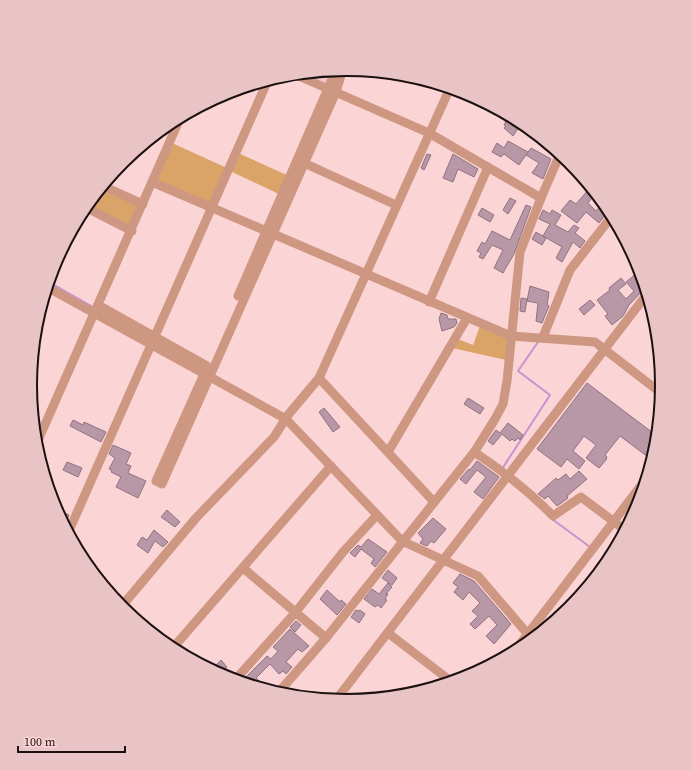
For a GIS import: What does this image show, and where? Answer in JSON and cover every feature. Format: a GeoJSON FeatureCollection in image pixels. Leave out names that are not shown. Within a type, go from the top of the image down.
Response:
{"type":"FeatureCollection","features":[{"type":"Feature","properties":{"kind":"street"},"geometry":{"type":"LineString","coordinates":[[206,372],[162,484],[156,481],[332,90],[340,76]]}},
{"type":"Feature","properties":{"kind":"street"},"geometry":{"type":"LineString","coordinates":[[269,232],[304,163],[332,90],[335,77]]}},
{"type":"Feature","properties":{"kind":"street"},"geometry":{"type":"LineString","coordinates":[[306,79],[429,133],[541,198]]}},
{"type":"Feature","properties":{"kind":"street"},"geometry":{"type":"LineString","coordinates":[[71,526],[265,87]]}},
{"type":"Feature","properties":{"kind":"street"},"geometry":{"type":"LineString","coordinates":[[127,602],[196,518],[274,437],[286,419],[319,378],[448,93]]}},
{"type":"Feature","properties":{"kind":"street"},"geometry":{"type":"LineString","coordinates":[[41,433],[132,231],[176,127]]}},
{"type":"Feature","properties":{"kind":"street"},"geometry":{"type":"LineString","coordinates":[[283,687],[326,638],[474,452],[495,420],[503,404],[507,381],[520,252],[557,160]]}},
{"type":"Feature","properties":{"kind":"street"},"geometry":{"type":"LineString","coordinates":[[304,163],[396,205]]}},
{"type":"Feature","properties":{"kind":"street"},"geometry":{"type":"LineString","coordinates":[[429,302],[488,167]]}},
{"type":"Feature","properties":{"kind":"street"},"geometry":{"type":"LineString","coordinates":[[152,182],[365,275],[511,336],[543,337],[595,342],[655,388]]}},
{"type":"Feature","properties":{"kind":"street"},"geometry":{"type":"LineString","coordinates":[[108,188],[143,204]]}},
{"type":"Feature","properties":{"kind":"street"},"geometry":{"type":"LineString","coordinates":[[91,210],[132,231]]}},
{"type":"Feature","properties":{"kind":"street"},"geometry":{"type":"LineString","coordinates":[[543,337],[570,270],[608,221]]}},
{"type":"Feature","properties":{"kind":"street"},"geometry":{"type":"LineString","coordinates":[[52,289],[96,309],[286,419],[402,541],[444,559],[478,576],[527,635]]}},
{"type":"Feature","properties":{"kind":"street"},"geometry":{"type":"LineString","coordinates":[[341,694],[643,300]]}},
{"type":"Feature","properties":{"kind":"street"},"geometry":{"type":"LineString","coordinates":[[388,452],[467,318]]}},
{"type":"Feature","properties":{"kind":"street"},"geometry":{"type":"LineString","coordinates":[[319,378],[434,502]]}},
{"type":"Feature","properties":{"kind":"street"},"geometry":{"type":"LineString","coordinates":[[474,452],[508,475],[535,497],[554,516],[581,497],[619,526]]}},
{"type":"Feature","properties":{"kind":"street"},"geometry":{"type":"LineString","coordinates":[[177,644],[331,466]]}},
{"type":"Feature","properties":{"kind":"street"},"geometry":{"type":"LineString","coordinates":[[541,625],[619,526],[627,512]]}},
{"type":"Feature","properties":{"kind":"street"},"geometry":{"type":"LineString","coordinates":[[240,675],[295,613],[343,552],[377,515]]}},
{"type":"Feature","properties":{"kind":"street"},"geometry":{"type":"LineString","coordinates":[[242,568],[326,638]]}},
{"type":"Feature","properties":{"kind":"street"},"geometry":{"type":"LineString","coordinates":[[388,633],[446,678]]}},
{"type":"Feature","properties":{"kind":"shaded area"},"geometry":{"type":"Polygon","coordinates":[[[331,77],[328,86],[311,79],[331,77]]]}},
{"type":"Feature","properties":{"kind":"shaded area"},"geometry":{"type":"Polygon","coordinates":[[[172,143],[227,168],[209,204],[156,179],[172,143]]]}},
{"type":"Feature","properties":{"kind":"shaded area"},"geometry":{"type":"Polygon","coordinates":[[[238,153],[289,176],[281,195],[230,171],[238,153]]]}},
{"type":"Feature","properties":{"kind":"shaded area"},"geometry":{"type":"Polygon","coordinates":[[[107,190],[139,203],[130,226],[92,209],[107,190]]]}},
{"type":"Feature","properties":{"kind":"shaded area"},"geometry":{"type":"Polygon","coordinates":[[[480,326],[507,339],[506,360],[452,348],[458,339],[473,345],[480,326]]]}},
{"type":"Feature","properties":{"kind":"building"},"geometry":{"type":"Polygon","coordinates":[[[506,121],[518,128],[513,136],[504,128],[506,126],[504,125],[506,121]]]}},
{"type":"Feature","properties":{"kind":"building"},"geometry":{"type":"Polygon","coordinates":[[[508,141],[528,152],[519,165],[504,154],[501,157],[492,152],[497,143],[504,148],[508,141]]]}},
{"type":"Feature","properties":{"kind":"building"},"geometry":{"type":"Polygon","coordinates":[[[531,148],[551,159],[543,179],[532,173],[539,163],[526,155],[531,148]]]}},
{"type":"Feature","properties":{"kind":"building"},"geometry":{"type":"Polygon","coordinates":[[[427,154],[431,155],[424,170],[421,168],[427,154]]]}},
{"type":"Feature","properties":{"kind":"building"},"geometry":{"type":"Polygon","coordinates":[[[453,154],[478,169],[474,177],[458,169],[453,182],[443,178],[453,154]]]}},
{"type":"Feature","properties":{"kind":"building"},"geometry":{"type":"Polygon","coordinates":[[[587,192],[592,198],[588,203],[596,211],[599,208],[605,216],[599,223],[586,212],[577,223],[561,211],[570,200],[576,204],[587,192]]]}},
{"type":"Feature","properties":{"kind":"building"},"geometry":{"type":"Polygon","coordinates":[[[510,198],[516,201],[508,214],[503,210],[510,198]]]}},
{"type":"Feature","properties":{"kind":"building"},"geometry":{"type":"Polygon","coordinates":[[[526,205],[531,207],[514,254],[503,273],[494,268],[503,250],[492,245],[483,259],[479,257],[481,253],[477,251],[482,242],[485,244],[492,231],[510,240],[526,205]]]}},
{"type":"Feature","properties":{"kind":"building"},"geometry":{"type":"Polygon","coordinates":[[[482,208],[494,215],[490,222],[478,215],[482,208]]]}},
{"type":"Feature","properties":{"kind":"building"},"geometry":{"type":"Polygon","coordinates":[[[543,210],[550,214],[552,210],[561,215],[555,225],[568,232],[574,225],[579,228],[575,233],[585,241],[580,248],[573,242],[562,262],[556,258],[562,247],[543,236],[550,224],[539,219],[543,210]]]}},
{"type":"Feature","properties":{"kind":"building"},"geometry":{"type":"Polygon","coordinates":[[[536,232],[546,238],[542,245],[532,239],[536,232]]]}},
{"type":"Feature","properties":{"kind":"building"},"geometry":{"type":"Polygon","coordinates":[[[634,275],[641,293],[629,305],[623,316],[612,325],[605,316],[608,314],[597,300],[610,290],[609,288],[621,278],[626,284],[618,290],[626,299],[634,291],[626,282],[634,275]]]}},
{"type":"Feature","properties":{"kind":"building"},"geometry":{"type":"Polygon","coordinates":[[[530,286],[549,292],[547,305],[549,306],[542,323],[536,321],[538,303],[527,301],[530,286]]]}},
{"type":"Feature","properties":{"kind":"building"},"geometry":{"type":"Polygon","coordinates":[[[521,298],[527,299],[525,312],[520,311],[521,298]]]}},
{"type":"Feature","properties":{"kind":"building"},"geometry":{"type":"Polygon","coordinates":[[[590,300],[595,305],[584,315],[579,309],[590,300]]]}},
{"type":"Feature","properties":{"kind":"building"},"geometry":{"type":"Polygon","coordinates":[[[441,313],[447,315],[448,319],[456,319],[457,323],[454,327],[442,331],[439,319],[441,313]]]}},
{"type":"Feature","properties":{"kind":"building"},"geometry":{"type":"Polygon","coordinates":[[[587,383],[651,431],[646,456],[620,436],[605,455],[607,457],[606,460],[599,468],[586,458],[596,445],[584,436],[573,451],[585,461],[579,469],[567,459],[561,467],[537,449],[587,383]]]}},
{"type":"Feature","properties":{"kind":"building"},"geometry":{"type":"Polygon","coordinates":[[[468,398],[484,408],[480,414],[464,404],[468,398]]]}},
{"type":"Feature","properties":{"kind":"building"},"geometry":{"type":"Polygon","coordinates":[[[324,408],[340,427],[333,432],[319,412],[324,408]]]}},
{"type":"Feature","properties":{"kind":"building"},"geometry":{"type":"Polygon","coordinates":[[[73,420],[83,425],[84,422],[106,432],[101,442],[70,426],[73,420]]]}},
{"type":"Feature","properties":{"kind":"building"},"geometry":{"type":"Polygon","coordinates":[[[508,423],[523,435],[520,440],[518,438],[515,441],[512,439],[510,441],[502,434],[493,445],[488,441],[496,430],[500,433],[508,423]]]}},
{"type":"Feature","properties":{"kind":"building"},"geometry":{"type":"Polygon","coordinates":[[[113,445],[131,453],[126,464],[131,466],[128,473],[146,481],[138,498],[116,487],[121,477],[111,472],[112,470],[109,469],[115,458],[109,454],[113,445]]]}},
{"type":"Feature","properties":{"kind":"building"},"geometry":{"type":"Polygon","coordinates":[[[477,461],[499,477],[483,499],[474,492],[486,477],[477,470],[466,484],[460,479],[477,461]]]}},
{"type":"Feature","properties":{"kind":"building"},"geometry":{"type":"Polygon","coordinates":[[[67,462],[82,468],[78,477],[63,470],[67,462]]]}},
{"type":"Feature","properties":{"kind":"building"},"geometry":{"type":"Polygon","coordinates":[[[579,471],[587,479],[567,496],[568,498],[557,506],[548,496],[545,499],[538,494],[556,478],[558,480],[566,474],[570,479],[579,471]]]}},
{"type":"Feature","properties":{"kind":"building"},"geometry":{"type":"Polygon","coordinates":[[[167,510],[180,522],[175,527],[161,517],[167,510]]]}},
{"type":"Feature","properties":{"kind":"building"},"geometry":{"type":"Polygon","coordinates":[[[433,518],[446,529],[434,543],[431,541],[427,546],[420,543],[423,539],[418,533],[433,518]]]}},
{"type":"Feature","properties":{"kind":"building"},"geometry":{"type":"Polygon","coordinates":[[[154,530],[168,542],[163,547],[155,541],[148,553],[137,545],[142,537],[147,540],[154,530]]]}},
{"type":"Feature","properties":{"kind":"building"},"geometry":{"type":"Polygon","coordinates":[[[368,539],[387,552],[375,567],[371,563],[374,559],[361,549],[355,557],[350,553],[358,545],[361,547],[368,539]]]}},
{"type":"Feature","properties":{"kind":"building"},"geometry":{"type":"Polygon","coordinates":[[[388,570],[397,578],[392,585],[382,578],[388,570]]]}},
{"type":"Feature","properties":{"kind":"building"},"geometry":{"type":"Polygon","coordinates":[[[460,574],[474,581],[511,624],[494,644],[486,636],[497,625],[489,616],[475,629],[470,624],[478,616],[472,611],[480,603],[469,592],[463,600],[454,592],[458,587],[453,583],[460,574]]]}},
{"type":"Feature","properties":{"kind":"building"},"geometry":{"type":"Polygon","coordinates":[[[388,583],[392,587],[386,594],[388,594],[385,599],[387,600],[381,608],[378,605],[375,607],[364,599],[372,589],[379,594],[388,583]]]}},
{"type":"Feature","properties":{"kind":"building"},"geometry":{"type":"Polygon","coordinates":[[[327,590],[340,602],[341,600],[346,604],[337,615],[320,599],[327,590]]]}},
{"type":"Feature","properties":{"kind":"building"},"geometry":{"type":"Polygon","coordinates":[[[356,610],[360,610],[365,614],[359,623],[351,617],[356,610]]]}},
{"type":"Feature","properties":{"kind":"building"},"geometry":{"type":"Polygon","coordinates":[[[296,621],[301,625],[295,632],[290,627],[296,621]]]}},
{"type":"Feature","properties":{"kind":"building"},"geometry":{"type":"Polygon","coordinates":[[[290,629],[309,646],[302,652],[298,649],[286,662],[292,667],[286,674],[283,671],[279,674],[270,664],[256,678],[260,681],[246,677],[267,656],[271,659],[278,651],[273,647],[290,629]]]}},
{"type":"Feature","properties":{"kind":"building"},"geometry":{"type":"Polygon","coordinates":[[[221,660],[227,667],[225,669],[216,665],[221,660]]]}},
{"type":"Feature","properties":{"kind":"waterway"},"geometry":{"type":"LineString","coordinates":[[54,285],[93,307]]}},
{"type":"Feature","properties":{"kind":"waterway"},"geometry":{"type":"LineString","coordinates":[[502,469],[550,395],[518,371],[538,342]]}},
{"type":"Feature","properties":{"kind":"waterway"},"geometry":{"type":"LineString","coordinates":[[552,519],[590,547]]}}]}
